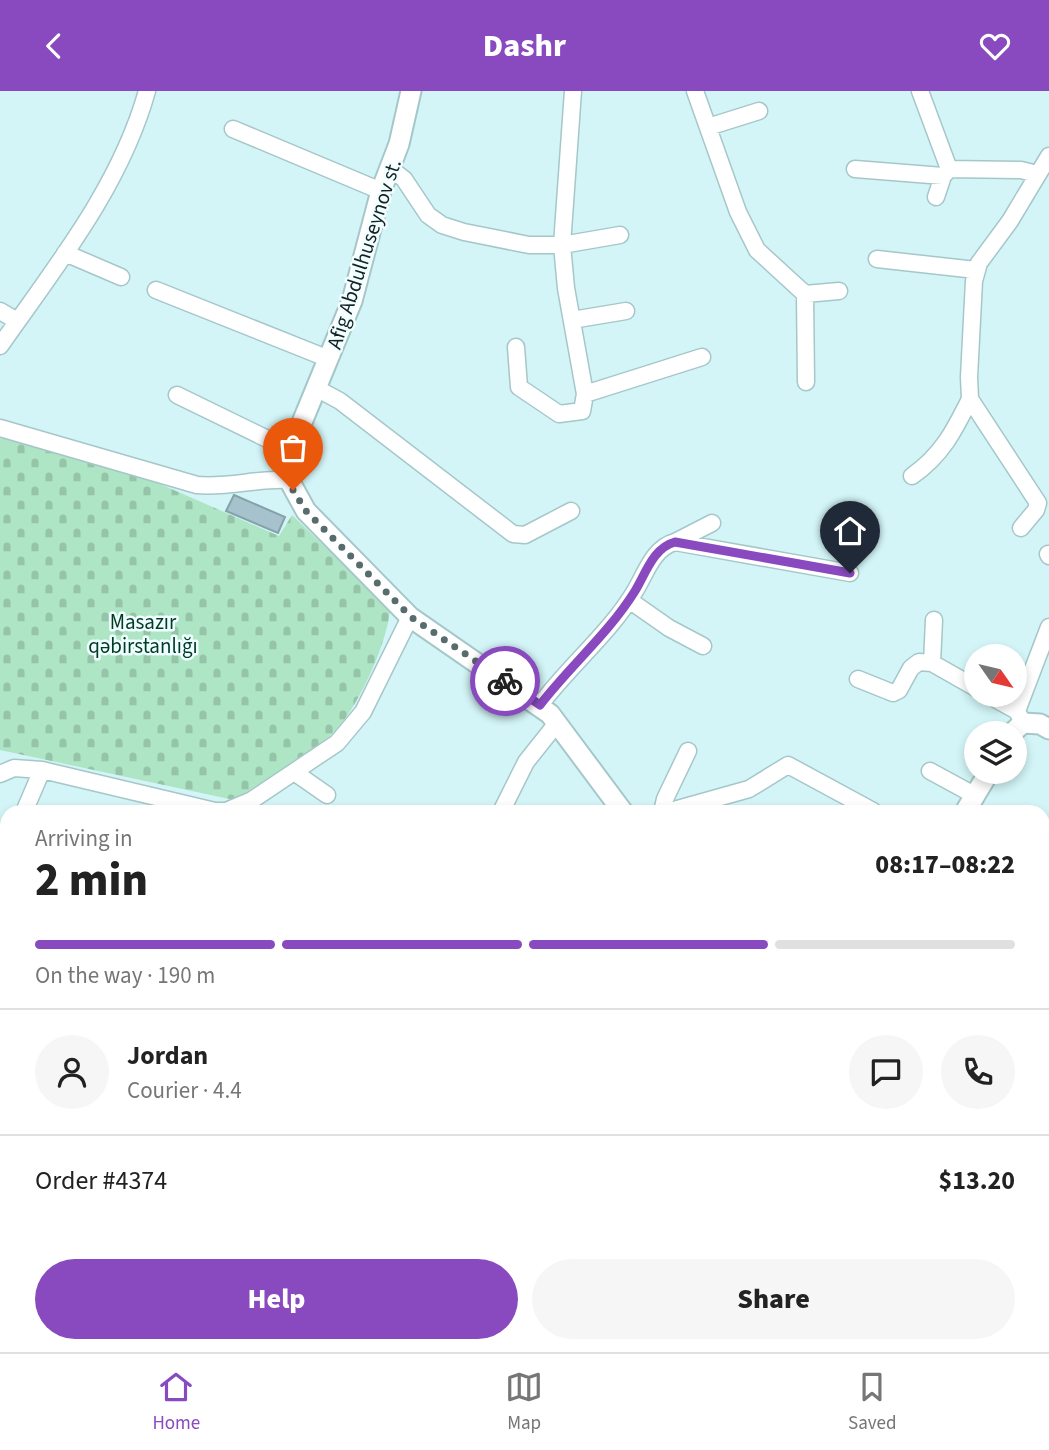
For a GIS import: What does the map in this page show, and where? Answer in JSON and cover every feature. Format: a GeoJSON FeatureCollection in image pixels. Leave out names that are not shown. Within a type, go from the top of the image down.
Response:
{"type":"FeatureCollection","features":[{"type":"Feature","properties":{"kind":"street"},"geometry":{"type":"LineString","coordinates":[[0,346],[113,179],[146,91]]}},
{"type":"Feature","properties":{"kind":"street","name":"Afig Abdulhuseynov st."},"geometry":{"type":"LineString","coordinates":[[289,480],[292,451],[352,301],[411,91]]}},
{"type":"Feature","properties":{"kind":"street"},"geometry":{"type":"LineString","coordinates":[[516,347],[519,387],[559,414],[582,411],[585,394],[562,245],[573,91]]}},
{"type":"Feature","properties":{"kind":"street"},"geometry":{"type":"LineString","coordinates":[[695,91],[738,212],[757,250],[805,294],[806,382]]}},
{"type":"Feature","properties":{"kind":"street"},"geometry":{"type":"LineString","coordinates":[[920,91],[946,172],[936,197]]}},
{"type":"Feature","properties":{"kind":"street"},"geometry":{"type":"LineString","coordinates":[[708,127],[759,111]]}},
{"type":"Feature","properties":{"kind":"street"},"geometry":{"type":"LineString","coordinates":[[233,129],[381,191]]}},
{"type":"Feature","properties":{"kind":"street"},"geometry":{"type":"LineString","coordinates":[[912,476],[932,461],[947,444],[970,399],[976,270],[984,254],[1010,221],[1049,156]]}},
{"type":"Feature","properties":{"kind":"street"},"geometry":{"type":"LineString","coordinates":[[391,169],[404,179],[428,215],[442,225],[518,243],[562,245],[620,235]]}},
{"type":"Feature","properties":{"kind":"street"},"geometry":{"type":"LineString","coordinates":[[855,169],[946,172],[1021,170],[1037,174]]}},
{"type":"Feature","properties":{"kind":"street"},"geometry":{"type":"LineString","coordinates":[[65,253],[121,277]]}},
{"type":"Feature","properties":{"kind":"street"},"geometry":{"type":"LineString","coordinates":[[877,259],[976,270]]}},
{"type":"Feature","properties":{"kind":"street"},"geometry":{"type":"LineString","coordinates":[[156,290],[329,359]]}},
{"type":"Feature","properties":{"kind":"street"},"geometry":{"type":"LineString","coordinates":[[805,294],[839,291]]}},
{"type":"Feature","properties":{"kind":"street"},"geometry":{"type":"LineString","coordinates":[[0,311],[17,321]]}},
{"type":"Feature","properties":{"kind":"street"},"geometry":{"type":"LineString","coordinates":[[572,320],[626,311]]}},
{"type":"Feature","properties":{"kind":"street"},"geometry":{"type":"LineString","coordinates":[[585,394],[702,357]]}},
{"type":"Feature","properties":{"kind":"street"},"geometry":{"type":"LineString","coordinates":[[316,388],[340,401],[513,534],[525,535],[570,511]]}},
{"type":"Feature","properties":{"kind":"street"},"geometry":{"type":"LineString","coordinates":[[177,395],[292,451]]}},
{"type":"Feature","properties":{"kind":"street"},"geometry":{"type":"LineString","coordinates":[[970,399],[1038,503],[1036,510],[1021,528]]}},
{"type":"Feature","properties":{"kind":"street"},"geometry":{"type":"LineString","coordinates":[[0,428],[197,485],[225,486],[253,480],[289,480],[306,511],[411,617],[540,705],[557,723],[617,805]]}},
{"type":"Feature","properties":{"kind":"street"},"geometry":{"type":"LineString","coordinates":[[540,705],[629,600],[657,554],[667,545],[712,523]]}},
{"type":"Feature","properties":{"kind":"street"},"geometry":{"type":"LineString","coordinates":[[675,542],[850,573]]}},
{"type":"Feature","properties":{"kind":"street"},"geometry":{"type":"LineString","coordinates":[[629,600],[669,628],[703,646]]}},
{"type":"Feature","properties":{"kind":"street"},"geometry":{"type":"LineString","coordinates":[[240,805],[252,800],[337,743],[351,728],[381,680],[411,617]]}},
{"type":"Feature","properties":{"kind":"street"},"geometry":{"type":"LineString","coordinates":[[932,663],[934,620]]}},
{"type":"Feature","properties":{"kind":"street"},"geometry":{"type":"LineString","coordinates":[[1017,721],[1049,627]]}},
{"type":"Feature","properties":{"kind":"street"},"geometry":{"type":"LineString","coordinates":[[858,679],[892,693],[900,691],[911,669],[919,662],[932,663],[964,681]]}},
{"type":"Feature","properties":{"kind":"street"},"geometry":{"type":"LineString","coordinates":[[1001,707],[1016,721]]}},
{"type":"Feature","properties":{"kind":"street"},"geometry":{"type":"LineString","coordinates":[[504,805],[526,762],[557,723]]}},
{"type":"Feature","properties":{"kind":"street"},"geometry":{"type":"LineString","coordinates":[[1027,723],[1040,724],[1049,729]]}},
{"type":"Feature","properties":{"kind":"street"},"geometry":{"type":"LineString","coordinates":[[665,805],[665,799],[688,751]]}},
{"type":"Feature","properties":{"kind":"street"},"geometry":{"type":"LineString","coordinates":[[691,805],[749,789],[788,765],[862,805]]}},
{"type":"Feature","properties":{"kind":"street"},"geometry":{"type":"LineString","coordinates":[[0,774],[14,768],[42,770],[191,805]]}},
{"type":"Feature","properties":{"kind":"street"},"geometry":{"type":"LineString","coordinates":[[27,805],[42,770]]}},
{"type":"Feature","properties":{"kind":"street"},"geometry":{"type":"LineString","coordinates":[[930,771],[970,804],[982,784]]}},
{"type":"Feature","properties":{"kind":"street"},"geometry":{"type":"LineString","coordinates":[[294,772],[327,796]]}},
{"type":"Feature","properties":{"kind":"street"},"geometry":{"type":"LineString","coordinates":[[152,805],[155,796]]}},
{"type":"Feature","properties":{"kind":"green space","name":"Masazır qəbirstanlığı"},"geometry":{"type":"Polygon","coordinates":[[[0,438],[135,473],[279,536],[292,515],[390,609],[384,639],[370,675],[342,723],[309,752],[234,800],[0,750],[0,438]]]}},
{"type":"Feature","properties":{"kind":"building"},"geometry":{"type":"Polygon","coordinates":[[[234,495],[285,517],[278,533],[226,511],[234,495]]]}},
{"type":"Feature","properties":{"kind":"way so far"},"geometry":{"type":"LineString","coordinates":[[293,490],[306,511],[411,617],[505,681]]}},
{"type":"Feature","properties":{"kind":"route"},"geometry":{"type":"LineString","coordinates":[[505,681],[540,705],[620,612],[657,554],[675,542],[850,573]]}}]}
